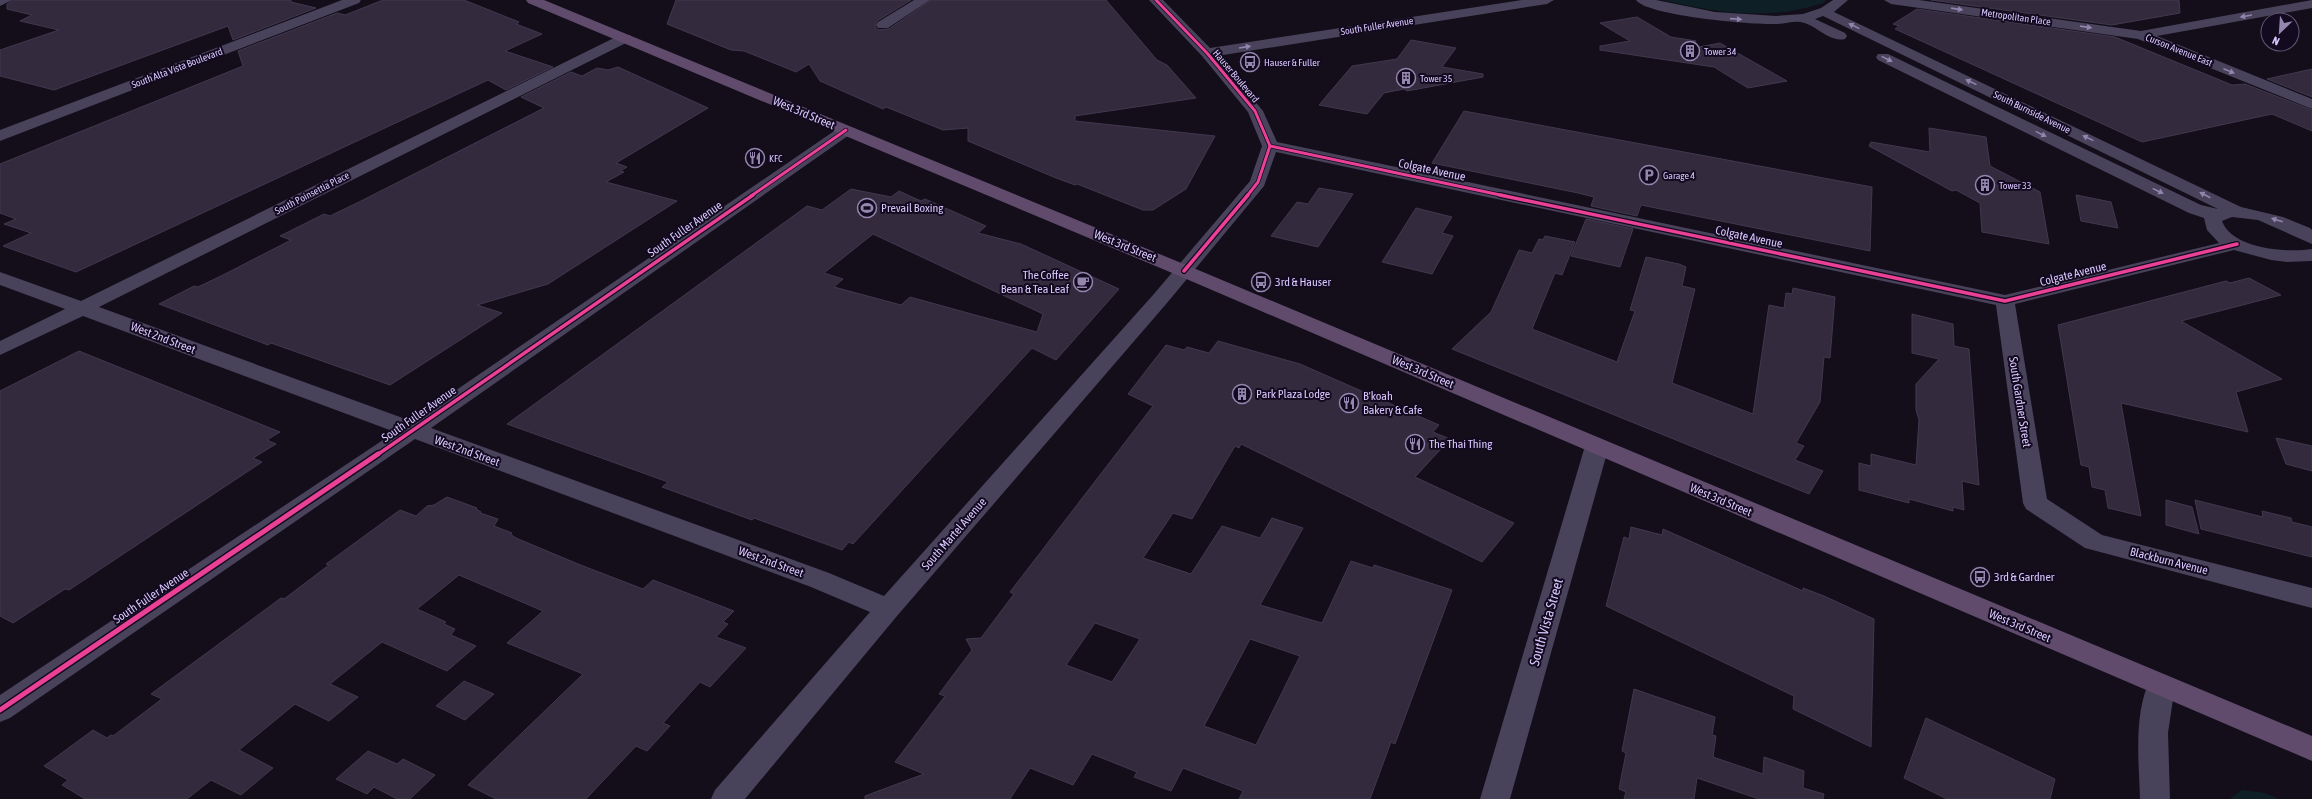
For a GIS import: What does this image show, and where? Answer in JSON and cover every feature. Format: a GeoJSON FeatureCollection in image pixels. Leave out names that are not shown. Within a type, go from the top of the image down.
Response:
{"type":"FeatureCollection","features":[{"type":"Feature","properties":{"kind":"main road","name":"West 3rd Street"},"geometry":{"type":"LineString","coordinates":[[533,0],[1184,271],[2312,750]]}},
{"type":"Feature","properties":{"kind":"street"},"geometry":{"type":"LineString","coordinates":[[0,2],[5,0]]}},
{"type":"Feature","properties":{"kind":"street","name":"South Alta Vista Boulevard"},"geometry":{"type":"LineString","coordinates":[[0,136],[354,0]]}},
{"type":"Feature","properties":{"kind":"street"},"geometry":{"type":"LineString","coordinates":[[883,25],[923,0]]}},
{"type":"Feature","properties":{"kind":"street","name":"Hauser Boulevard"},"geometry":{"type":"LineString","coordinates":[[1156,0],[1207,53],[1256,111],[1270,146]]}},
{"type":"Feature","properties":{"kind":"street","name":"South Fuller Avenue"},"geometry":{"type":"LineString","coordinates":[[1207,53],[1547,0]]}},
{"type":"Feature","properties":{"kind":"street"},"geometry":{"type":"LineString","coordinates":[[1643,0],[1679,10],[1717,17],[1768,20],[1801,17],[1824,12],[1841,0]]}},
{"type":"Feature","properties":{"kind":"street","name":"Metropolitan Place"},"geometry":{"type":"LineString","coordinates":[[1891,0],[2141,35]]}},
{"type":"Feature","properties":{"kind":"street","name":"Curson Avenue East"},"geometry":{"type":"LineString","coordinates":[[2141,35],[2312,4]]}},
{"type":"Feature","properties":{"kind":"street","name":"South Burnside Avenue"},"geometry":{"type":"LineString","coordinates":[[1824,12],[2240,213]]}},
{"type":"Feature","properties":{"kind":"street","name":"South Burnside Avenue"},"geometry":{"type":"LineString","coordinates":[[1801,17],[2195,209],[2215,216]]}},
{"type":"Feature","properties":{"kind":"street","name":"Curson Avenue East"},"geometry":{"type":"LineString","coordinates":[[2141,35],[2312,104]]}},
{"type":"Feature","properties":{"kind":"street","name":"South Poinsettia Place"},"geometry":{"type":"LineString","coordinates":[[0,349],[625,38]]}},
{"type":"Feature","properties":{"kind":"street"},"geometry":{"type":"LineString","coordinates":[[2009,118],[2035,113]]}},
{"type":"Feature","properties":{"kind":"street","name":"South Fuller Avenue"},"geometry":{"type":"LineString","coordinates":[[0,710],[412,431],[846,130]]}},
{"type":"Feature","properties":{"kind":"street"},"geometry":{"type":"LineString","coordinates":[[1184,271],[1258,182],[1270,146]]}},
{"type":"Feature","properties":{"kind":"street","name":"Colgate Avenue"},"geometry":{"type":"LineString","coordinates":[[1270,146],[2005,301],[2230,246]]}},
{"type":"Feature","properties":{"kind":"street"},"geometry":{"type":"LineString","coordinates":[[2312,238],[2304,226],[2274,219],[2240,213],[2215,216],[2212,220],[2214,228],[2224,237],[2230,246],[2280,256],[2304,257],[2312,255]]}},
{"type":"Feature","properties":{"kind":"street"},"geometry":{"type":"LineString","coordinates":[[2280,256],[2312,273]]}},
{"type":"Feature","properties":{"kind":"street","name":"South Martel Avenue"},"geometry":{"type":"LineString","coordinates":[[726,799],[888,609],[1184,271]]}},
{"type":"Feature","properties":{"kind":"street","name":"West 2nd Street"},"geometry":{"type":"LineString","coordinates":[[0,278],[820,580],[888,609]]}},
{"type":"Feature","properties":{"kind":"street","name":"South Gardner Street"},"geometry":{"type":"LineString","coordinates":[[2005,301],[2035,502]]}},
{"type":"Feature","properties":{"kind":"street","name":"South Vista Street"},"geometry":{"type":"LineString","coordinates":[[1495,799],[1597,446]]}},
{"type":"Feature","properties":{"kind":"street","name":"Blackburn Avenue"},"geometry":{"type":"LineString","coordinates":[[2035,502],[2094,542],[2312,598]]}},
{"type":"Feature","properties":{"kind":"street"},"geometry":{"type":"LineString","coordinates":[[2155,799],[2153,733],[2161,686]]}},
{"type":"Feature","properties":{"kind":"shaded area"},"geometry":{"type":"Polygon","coordinates":[[[1663,0],[1826,0],[1823,3],[1803,9],[1783,12],[1743,13],[1683,5],[1663,0]]]}},
{"type":"Feature","properties":{"kind":"shaded area"},"geometry":{"type":"Polygon","coordinates":[[[2242,790],[2265,793],[2279,799],[2230,799],[2242,790]]]}},
{"type":"Feature","properties":{"kind":"building"},"geometry":{"type":"Polygon","coordinates":[[[13,0],[291,0],[291,2],[316,8],[233,40],[228,26],[54,90],[0,76],[0,50],[59,30],[20,21],[32,15],[7,9],[7,4],[13,0]]]}},
{"type":"Feature","properties":{"kind":"building"},"geometry":{"type":"Polygon","coordinates":[[[383,0],[464,0],[519,22],[516,24],[542,34],[505,51],[553,67],[506,90],[488,80],[76,272],[3,246],[31,233],[4,224],[16,219],[0,213],[0,164],[243,66],[238,51],[337,13],[345,15],[383,0]]]}},
{"type":"Feature","properties":{"kind":"building"},"geometry":{"type":"Polygon","coordinates":[[[676,0],[911,0],[877,21],[875,26],[878,30],[889,29],[931,0],[1106,0],[1157,60],[1167,65],[1196,98],[1075,116],[1075,121],[1215,136],[1186,189],[1153,210],[1143,210],[1077,184],[1075,185],[1056,178],[968,141],[968,128],[943,130],[886,107],[883,109],[820,81],[809,64],[796,72],[744,51],[731,50],[667,24],[676,0]]]}},
{"type":"Feature","properties":{"kind":"building"},"geometry":{"type":"Polygon","coordinates":[[[1931,0],[2179,0],[2180,13],[2112,25],[1931,0]]]}},
{"type":"Feature","properties":{"kind":"building"},"geometry":{"type":"Polygon","coordinates":[[[1917,9],[2115,37],[2232,85],[2245,84],[2312,110],[2312,131],[2272,114],[2142,142],[1895,29],[1899,26],[1893,24],[1917,9]]]}},
{"type":"Feature","properties":{"kind":"building","name":"Tower 34"},"geometry":{"type":"Polygon","coordinates":[[[1637,17],[1671,37],[1696,41],[1694,48],[1720,43],[1787,81],[1748,88],[1714,67],[1600,50],[1600,46],[1630,41],[1600,23],[1637,17]]]}},
{"type":"Feature","properties":{"kind":"building","name":"Tower 35"},"geometry":{"type":"Polygon","coordinates":[[[1411,40],[1456,48],[1442,67],[1483,74],[1483,77],[1407,91],[1404,89],[1384,93],[1367,114],[1319,105],[1352,66],[1397,59],[1411,40]]]}},
{"type":"Feature","properties":{"kind":"building"},"geometry":{"type":"Polygon","coordinates":[[[618,67],[708,108],[616,163],[627,167],[620,171],[624,172],[606,182],[677,201],[548,284],[477,305],[502,313],[390,385],[271,343],[268,345],[159,304],[194,286],[198,287],[225,274],[291,240],[280,236],[324,214],[330,216],[359,202],[544,108],[521,97],[571,72],[582,76],[597,68],[608,70],[618,67]]]}},
{"type":"Feature","properties":{"kind":"building"},"geometry":{"type":"Polygon","coordinates":[[[2312,69],[2312,97],[2267,79],[2312,69]]]}},
{"type":"Feature","properties":{"kind":"building","name":"Garage 4"},"geometry":{"type":"Polygon","coordinates":[[[1464,111],[1872,187],[1870,251],[1641,205],[1637,216],[1591,206],[1594,197],[1432,163],[1464,111]]]}},
{"type":"Feature","properties":{"kind":"building","name":"Tower 33"},"geometry":{"type":"Polygon","coordinates":[[[1929,128],[1986,137],[1990,166],[2040,192],[2049,244],[1982,232],[1980,203],[1956,190],[1952,191],[1869,146],[1871,142],[1930,152],[1929,128]]]}},
{"type":"Feature","properties":{"kind":"building"},"geometry":{"type":"Polygon","coordinates":[[[1319,188],[1353,194],[1318,247],[1271,236],[1297,202],[1308,204],[1319,188]]]}},
{"type":"Feature","properties":{"kind":"building"},"geometry":{"type":"Polygon","coordinates":[[[851,189],[891,197],[899,191],[921,201],[925,199],[986,226],[978,233],[1021,244],[1119,289],[1056,360],[1032,348],[853,544],[849,542],[842,550],[754,518],[752,520],[662,487],[668,482],[507,424],[807,206],[822,210],[851,189]],[[873,234],[824,273],[843,279],[834,287],[901,305],[910,297],[1037,332],[1043,314],[873,234]]]}},
{"type":"Feature","properties":{"kind":"building"},"geometry":{"type":"Polygon","coordinates":[[[2076,195],[2111,202],[2118,228],[2081,221],[2076,195]]]}},
{"type":"Feature","properties":{"kind":"building"},"geometry":{"type":"Polygon","coordinates":[[[1416,208],[1452,217],[1442,233],[1453,236],[1432,274],[1382,262],[1416,208]]]}},
{"type":"Feature","properties":{"kind":"building"},"geometry":{"type":"Polygon","coordinates":[[[1586,219],[1633,229],[1620,267],[1571,256],[1586,219]]]}},
{"type":"Feature","properties":{"kind":"building"},"geometry":{"type":"Polygon","coordinates":[[[1545,236],[1575,242],[1562,275],[1555,273],[1532,329],[1617,362],[1635,311],[1630,310],[1646,257],[1679,264],[1686,267],[1682,286],[1695,289],[1672,383],[1753,414],[1769,305],[1784,308],[1786,293],[1792,294],[1793,288],[1835,297],[1830,358],[1824,357],[1820,402],[1796,443],[1804,446],[1795,460],[1823,471],[1809,494],[1452,349],[1491,312],[1519,250],[1532,253],[1539,239],[1543,240],[1545,236]]]}},
{"type":"Feature","properties":{"kind":"building"},"geometry":{"type":"Polygon","coordinates":[[[2249,278],[2281,295],[2181,321],[2282,379],[2236,392],[2248,432],[2121,403],[2141,516],[2108,508],[2105,490],[2092,487],[2089,467],[2081,465],[2058,325],[2226,281],[2230,283],[2249,278]]]}},
{"type":"Feature","properties":{"kind":"building"},"geometry":{"type":"Polygon","coordinates":[[[1912,314],[1953,324],[1954,346],[1969,349],[1979,485],[1962,481],[1964,510],[1953,507],[1953,511],[1909,499],[1909,503],[1859,490],[1859,463],[1871,466],[1871,454],[1916,465],[1919,420],[1916,410],[1916,384],[1939,359],[1912,353],[1912,314]]]}},
{"type":"Feature","properties":{"kind":"building"},"geometry":{"type":"Polygon","coordinates":[[[1218,341],[1300,364],[1439,425],[1433,432],[1450,439],[1415,477],[1514,523],[1482,562],[1241,444],[1239,448],[1235,446],[1192,519],[1173,513],[1143,558],[1191,574],[1222,526],[1260,538],[1272,518],[1303,528],[1260,605],[1322,623],[1351,561],[1373,568],[1374,565],[1452,590],[1395,744],[1391,742],[1370,799],[1239,799],[1243,791],[1183,768],[1171,791],[1134,777],[1137,772],[1092,754],[1073,785],[1030,768],[1010,799],[865,799],[865,796],[924,774],[895,762],[945,696],[939,694],[972,650],[966,639],[981,638],[1014,594],[1010,592],[1153,406],[1128,394],[1166,345],[1184,350],[1187,347],[1209,353],[1218,341]],[[1095,623],[1066,665],[1112,682],[1140,639],[1095,623]],[[1250,639],[1204,726],[1256,745],[1300,656],[1250,639]]]}},
{"type":"Feature","properties":{"kind":"building"},"geometry":{"type":"Polygon","coordinates":[[[79,351],[280,432],[267,440],[276,444],[253,458],[262,462],[69,590],[65,589],[13,623],[0,616],[0,391],[79,351]]]}},
{"type":"Feature","properties":{"kind":"building"},"geometry":{"type":"Polygon","coordinates":[[[2276,438],[2312,446],[2312,471],[2286,464],[2276,438]]]}},
{"type":"Feature","properties":{"kind":"building"},"geometry":{"type":"Polygon","coordinates":[[[447,497],[477,508],[476,509],[481,512],[480,513],[498,519],[494,526],[512,533],[510,534],[516,538],[578,564],[643,589],[653,580],[734,611],[723,622],[728,624],[716,637],[746,648],[710,687],[700,682],[663,723],[670,726],[647,751],[636,746],[586,799],[496,799],[468,785],[583,674],[507,643],[543,611],[459,575],[417,609],[446,622],[444,624],[455,629],[451,635],[476,646],[447,671],[382,642],[330,684],[358,697],[329,721],[295,704],[239,750],[273,768],[241,795],[211,780],[187,799],[85,799],[62,785],[68,780],[44,766],[93,730],[107,738],[111,735],[113,736],[162,699],[151,694],[281,598],[284,599],[329,565],[326,564],[400,510],[416,516],[427,506],[434,505],[447,497]]]}},
{"type":"Feature","properties":{"kind":"building"},"geometry":{"type":"Polygon","coordinates":[[[2166,500],[2192,507],[2199,534],[2166,525],[2166,500]]]}},
{"type":"Feature","properties":{"kind":"building"},"geometry":{"type":"Polygon","coordinates":[[[2195,500],[2263,517],[2262,511],[2291,518],[2292,522],[2312,527],[2312,557],[2201,529],[2195,500]]]}},
{"type":"Feature","properties":{"kind":"building"},"geometry":{"type":"Polygon","coordinates":[[[1631,527],[1662,535],[1663,529],[1803,591],[1803,588],[1824,596],[1874,619],[1871,747],[1793,709],[1794,696],[1606,606],[1624,537],[1629,539],[1631,527]]]}},
{"type":"Feature","properties":{"kind":"building"},"geometry":{"type":"Polygon","coordinates":[[[464,681],[494,694],[465,720],[436,706],[464,681]]]}},
{"type":"Feature","properties":{"kind":"building"},"geometry":{"type":"Polygon","coordinates":[[[1634,689],[1715,717],[1712,735],[1716,736],[1713,757],[1763,774],[1764,757],[1804,771],[1803,788],[1824,794],[1823,799],[1759,799],[1697,778],[1694,799],[1624,799],[1626,792],[1619,789],[1626,753],[1622,751],[1634,689]]]}},
{"type":"Feature","properties":{"kind":"building"},"geometry":{"type":"Polygon","coordinates":[[[1926,718],[2055,779],[2050,799],[1947,799],[1904,778],[1926,718]]]}},
{"type":"Feature","properties":{"kind":"building"},"geometry":{"type":"Polygon","coordinates":[[[368,751],[397,764],[403,759],[435,775],[410,799],[397,799],[374,787],[367,794],[336,779],[368,751]]]}},
{"type":"Feature","properties":{"kind":"cycle path"},"geometry":{"type":"LineString","coordinates":[[1156,0],[1207,53],[1255,111],[1270,146],[1258,182],[1184,271]]}},
{"type":"Feature","properties":{"kind":"cycle path"},"geometry":{"type":"LineString","coordinates":[[0,710],[412,431],[846,130]]}},
{"type":"Feature","properties":{"kind":"cycle path"},"geometry":{"type":"LineString","coordinates":[[1270,146],[2005,301],[2237,244]]}},
{"type":"Feature","properties":{"kind":"place","name":"Tower 34"},"geometry":{"type":"Point","coordinates":[1690,51]}},
{"type":"Feature","properties":{"kind":"place","name":"Hauser & Fuller"},"geometry":{"type":"Point","coordinates":[1250,62]}},
{"type":"Feature","properties":{"kind":"place","name":"Tower 35"},"geometry":{"type":"Point","coordinates":[1406,78]}},
{"type":"Feature","properties":{"kind":"place","name":"KFC"},"geometry":{"type":"Point","coordinates":[755,158]}},
{"type":"Feature","properties":{"kind":"place","name":"Garage 4"},"geometry":{"type":"Point","coordinates":[1649,175]}},
{"type":"Feature","properties":{"kind":"place","name":"Tower 33"},"geometry":{"type":"Point","coordinates":[1985,185]}},
{"type":"Feature","properties":{"kind":"place","name":"Prevail Boxing"},"geometry":{"type":"Point","coordinates":[867,208]}},
{"type":"Feature","properties":{"kind":"place","name":"The Coffee Bean & Tea Leaf"},"geometry":{"type":"Point","coordinates":[1083,282]}},
{"type":"Feature","properties":{"kind":"place","name":"3rd & Hauser"},"geometry":{"type":"Point","coordinates":[1261,282]}},
{"type":"Feature","properties":{"kind":"place","name":"Park Plaza Lodge"},"geometry":{"type":"Point","coordinates":[1242,394]}},
{"type":"Feature","properties":{"kind":"place","name":"B'koah Bakery & Cafe"},"geometry":{"type":"Point","coordinates":[1349,403]}},
{"type":"Feature","properties":{"kind":"place","name":"The Thai Thing"},"geometry":{"type":"Point","coordinates":[1415,444]}},
{"type":"Feature","properties":{"kind":"place","name":"3rd & Gardner"},"geometry":{"type":"Point","coordinates":[1980,577]}}]}
